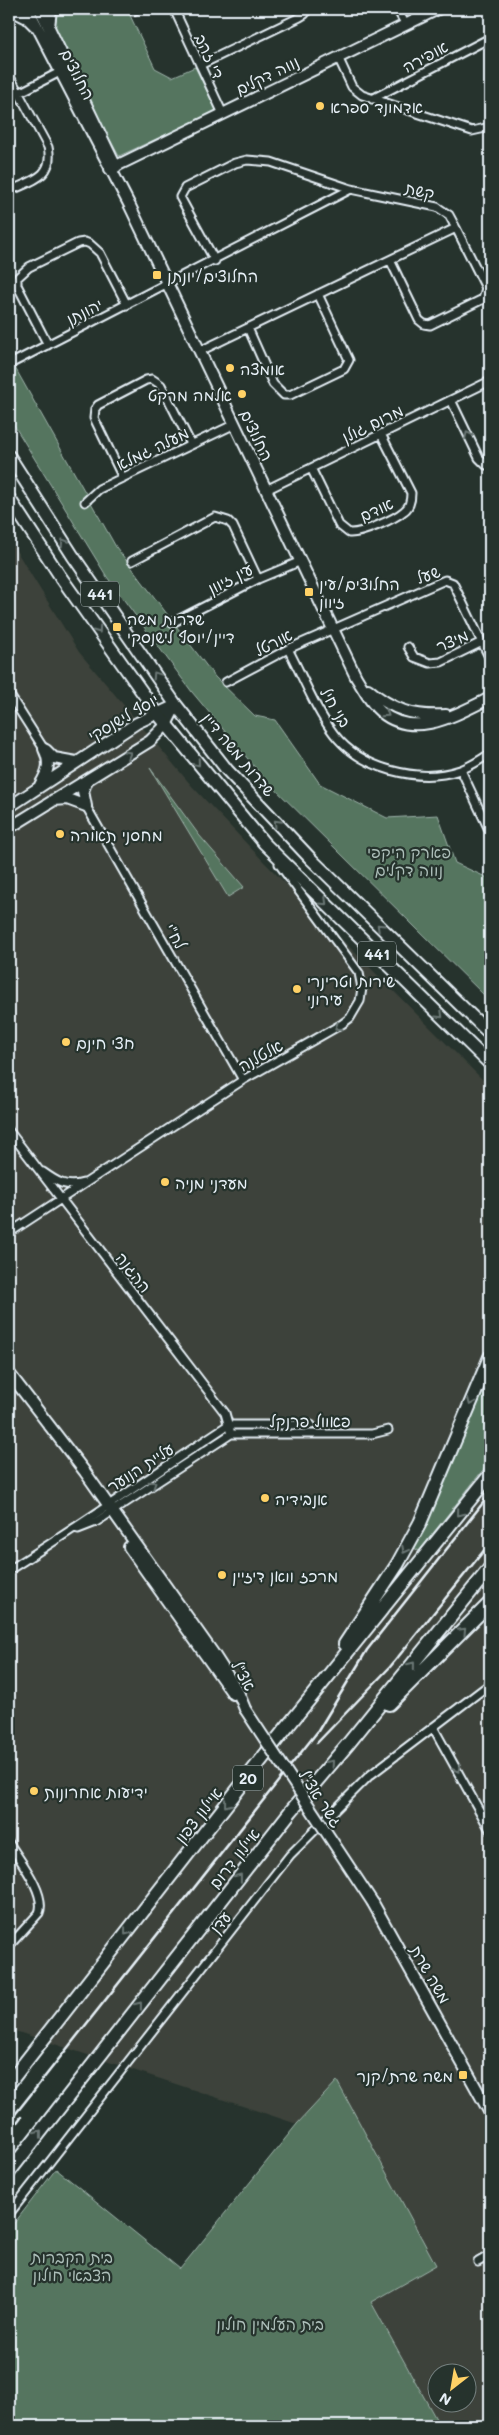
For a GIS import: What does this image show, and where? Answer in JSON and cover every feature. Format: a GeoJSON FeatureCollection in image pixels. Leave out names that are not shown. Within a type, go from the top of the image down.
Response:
{"type":"FeatureCollection","features":[{"type":"Feature","properties":{"kind":"highway"},"geometry":{"type":"LineString","coordinates":[[279,1737],[354,1632],[397,1565],[420,1523],[490,1357]]}},
{"type":"Feature","properties":{"kind":"highway","name":"איילון צפון"},"geometry":{"type":"LineString","coordinates":[[9,2083],[279,1737],[490,1475]]}},
{"type":"Feature","properties":{"kind":"highway","name":"איילון דרום"},"geometry":{"type":"LineString","coordinates":[[9,2172],[285,1818],[348,1744],[490,1568]]}},
{"type":"Feature","properties":{"kind":"highway"},"geometry":{"type":"LineString","coordinates":[[348,1744],[489,1604]]}},
{"type":"Feature","properties":{"kind":"main road","name":"שדרות משה דיין"},"geometry":{"type":"LineString","coordinates":[[9,456],[73,556],[176,705],[227,770],[311,859],[490,1034]]}},
{"type":"Feature","properties":{"kind":"main road","name":"441"},"geometry":{"type":"LineString","coordinates":[[9,498],[60,576],[157,713],[264,843],[490,1064]]}},
{"type":"Feature","properties":{"kind":"street"},"geometry":{"type":"LineString","coordinates":[[9,9],[27,18],[44,30],[51,9]]}},
{"type":"Feature","properties":{"kind":"street","name":"החלוצים"},"geometry":{"type":"LineString","coordinates":[[28,9],[44,30],[113,168],[356,677],[376,696],[398,710],[430,716],[462,712],[490,698]]}},
{"type":"Feature","properties":{"kind":"street","name":"החלוצים"},"geometry":{"type":"LineString","coordinates":[[40,9],[44,30],[60,72],[113,168]]}},
{"type":"Feature","properties":{"kind":"street","name":"די זהב"},"geometry":{"type":"LineString","coordinates":[[174,9],[223,114]]}},
{"type":"Feature","properties":{"kind":"street"},"geometry":{"type":"LineString","coordinates":[[200,65],[305,14],[306,9]]}},
{"type":"Feature","properties":{"kind":"street"},"geometry":{"type":"LineString","coordinates":[[397,9],[406,25]]}},
{"type":"Feature","properties":{"kind":"street","name":"נווה דקלים"},"geometry":{"type":"LineString","coordinates":[[113,168],[438,9]]}},
{"type":"Feature","properties":{"kind":"street","name":"אופירה"},"geometry":{"type":"LineString","coordinates":[[372,99],[490,38]]}},
{"type":"Feature","properties":{"kind":"street"},"geometry":{"type":"LineString","coordinates":[[338,57],[352,87],[362,95],[472,131],[490,127]]}},
{"type":"Feature","properties":{"kind":"street"},"geometry":{"type":"LineString","coordinates":[[9,98],[60,72]]}},
{"type":"Feature","properties":{"kind":"street"},"geometry":{"type":"LineString","coordinates":[[9,75],[48,147],[50,156],[47,170],[9,191]]}},
{"type":"Feature","properties":{"kind":"street","name":"קשת"},"geometry":{"type":"LineString","coordinates":[[215,261],[180,197],[185,188],[235,163],[246,160],[271,162],[352,189],[437,208],[449,215],[486,288],[483,299],[430,325],[424,324],[420,321],[390,260]]}},
{"type":"Feature","properties":{"kind":"street"},"geometry":{"type":"LineString","coordinates":[[168,284],[352,189]]}},
{"type":"Feature","properties":{"kind":"street"},"geometry":{"type":"LineString","coordinates":[[200,351],[456,228]]}},
{"type":"Feature","properties":{"kind":"street"},"geometry":{"type":"LineString","coordinates":[[48,345],[17,285],[18,278],[28,267],[78,243],[90,244],[100,253],[127,305]]}},
{"type":"Feature","properties":{"kind":"street","name":"יהונתן"},"geometry":{"type":"LineString","coordinates":[[12,363],[168,284]]}},
{"type":"Feature","properties":{"kind":"street"},"geometry":{"type":"LineString","coordinates":[[248,328],[273,384],[279,391],[284,395],[290,395],[306,388],[344,369],[349,360],[318,294]]}},
{"type":"Feature","properties":{"kind":"street"},"geometry":{"type":"LineString","coordinates":[[123,478],[94,418],[95,410],[98,405],[146,380],[152,379],[161,385],[192,444]]}},
{"type":"Feature","properties":{"kind":"street","name":"מרום גולן"},"geometry":{"type":"LineString","coordinates":[[266,490],[490,381]]}},
{"type":"Feature","properties":{"kind":"street"},"geometry":{"type":"LineString","coordinates":[[451,400],[479,458],[486,465],[490,465]]}},
{"type":"Feature","properties":{"kind":"street","name":"מעלה גמלא"},"geometry":{"type":"LineString","coordinates":[[85,502],[99,489],[235,424]]}},
{"type":"Feature","properties":{"kind":"street","name":"אודם"},"geometry":{"type":"LineString","coordinates":[[311,468],[339,524],[349,533],[363,532],[404,511],[411,501],[411,494],[381,434]]}},
{"type":"Feature","properties":{"kind":"street"},"geometry":{"type":"LineString","coordinates":[[132,561],[215,517],[222,518],[233,526],[258,579]]}},
{"type":"Feature","properties":{"kind":"street","name":"עין זיוון"},"geometry":{"type":"LineString","coordinates":[[172,623],[258,579],[300,561]]}},
{"type":"Feature","properties":{"kind":"street","name":"שעל"},"geometry":{"type":"LineString","coordinates":[[333,628],[445,580],[453,583],[490,660]]}},
{"type":"Feature","properties":{"kind":"street","name":"אורטל"},"geometry":{"type":"LineString","coordinates":[[226,682],[288,649],[333,628]]}},
{"type":"Feature","properties":{"kind":"street","name":"מיצר"},"geometry":{"type":"LineString","coordinates":[[408,647],[414,657],[430,663],[441,662],[482,642]]}},
{"type":"Feature","properties":{"kind":"street","name":"בני חיל"},"geometry":{"type":"LineString","coordinates":[[288,649],[325,720],[335,735],[367,761],[405,774],[442,774],[461,770],[490,754]]}},
{"type":"Feature","properties":{"kind":"street"},"geometry":{"type":"LineString","coordinates":[[9,694],[48,758],[49,766],[39,786]]}},
{"type":"Feature","properties":{"kind":"street","name":"יוסף לישנסקי"},"geometry":{"type":"LineString","coordinates":[[9,806],[137,723],[176,705]]}},
{"type":"Feature","properties":{"kind":"street","name":"יוסף לישנסקי"},"geometry":{"type":"LineString","coordinates":[[9,828],[150,741],[166,725],[176,705]]}},
{"type":"Feature","properties":{"kind":"street"},"geometry":{"type":"LineString","coordinates":[[44,749],[54,758],[76,762]]}},
{"type":"Feature","properties":{"kind":"street"},"geometry":{"type":"LineString","coordinates":[[461,770],[490,832]]}},
{"type":"Feature","properties":{"kind":"street"},"geometry":{"type":"LineString","coordinates":[[86,806],[83,791],[87,780]]}},
{"type":"Feature","properties":{"kind":"street"},"geometry":{"type":"LineString","coordinates":[[52,800],[67,799],[86,806]]}},
{"type":"Feature","properties":{"kind":"street","name":"לח\"י"},"geometry":{"type":"LineString","coordinates":[[86,806],[243,1080]]}},
{"type":"Feature","properties":{"kind":"street","name":"אלטלנה"},"geometry":{"type":"LineString","coordinates":[[9,1233],[243,1080],[342,1024],[356,1009],[362,988],[359,973],[264,843]]}},
{"type":"Feature","properties":{"kind":"street","name":"ההגנה"},"geometry":{"type":"LineString","coordinates":[[9,1131],[224,1413],[231,1434]]}},
{"type":"Feature","properties":{"kind":"street"},"geometry":{"type":"LineString","coordinates":[[37,1168],[57,1182],[73,1186],[91,1180]]}},
{"type":"Feature","properties":{"kind":"street","name":"אצ\"ל"},"geometry":{"type":"LineString","coordinates":[[9,1373],[214,1653],[238,1692],[245,1709]]}},
{"type":"Feature","properties":{"kind":"street","name":"פאוול פרנקל"},"geometry":{"type":"LineString","coordinates":[[228,1425],[311,1425]]}},
{"type":"Feature","properties":{"kind":"street","name":"עליית הנוער"},"geometry":{"type":"LineString","coordinates":[[107,1509],[228,1425]]}},
{"type":"Feature","properties":{"kind":"street","name":"פאוול פרנקל"},"geometry":{"type":"LineString","coordinates":[[231,1434],[372,1434],[388,1430]]}},
{"type":"Feature","properties":{"kind":"street","name":"עליית הנוער"},"geometry":{"type":"LineString","coordinates":[[9,1570],[231,1434]]}},
{"type":"Feature","properties":{"kind":"street","name":"עדן"},"geometry":{"type":"LineString","coordinates":[[9,2214],[290,1855],[369,1776],[490,1684]]}},
{"type":"Feature","properties":{"kind":"street","name":"גשר אצ\"ל"},"geometry":{"type":"LineString","coordinates":[[245,1709],[372,1903]]}},
{"type":"Feature","properties":{"kind":"street"},"geometry":{"type":"LineString","coordinates":[[433,1727],[490,1830]]}},
{"type":"Feature","properties":{"kind":"street"},"geometry":{"type":"LineString","coordinates":[[9,1843],[37,1888],[42,1907],[40,1913],[9,1946]]}},
{"type":"Feature","properties":{"kind":"street","name":"משה שרת"},"geometry":{"type":"LineString","coordinates":[[372,1903],[463,2060],[490,2113]]}},
{"type":"Feature","properties":{"kind":"street","name":"משה שרת"},"geometry":{"type":"LineString","coordinates":[[463,2060],[490,2101]]}},
{"type":"Feature","properties":{"kind":"street"},"geometry":{"type":"LineString","coordinates":[[478,2262],[490,2255]]}},
{"type":"Feature","properties":{"kind":"shaded area"},"geometry":{"type":"Polygon","coordinates":[[[9,539],[79,652],[191,785],[265,863],[490,1087],[490,2426],[440,2426],[432,2412],[476,2412],[476,2362],[426,2362],[426,2401],[371,2302],[337,2081],[297,2124],[9,2029],[9,539]]]}},
{"type":"Feature","properties":{"kind":"green space"},"geometry":{"type":"Polygon","coordinates":[[[56,9],[127,9],[155,68],[172,77],[195,67],[217,111],[119,156],[60,47],[55,34],[56,9]]]}},
{"type":"Feature","properties":{"kind":"green space","name":"פארק היקפי נווה דקלים"},"geometry":{"type":"Polygon","coordinates":[[[9,357],[116,547],[215,677],[255,716],[275,720],[320,784],[387,818],[438,815],[455,863],[490,879],[490,1001],[263,777],[192,692],[107,577],[9,417],[9,357]]]}},
{"type":"Feature","properties":{"kind":"green space"},"geometry":{"type":"Polygon","coordinates":[[[150,768],[199,835],[244,887],[228,897],[150,768]]]}},
{"type":"Feature","properties":{"kind":"green space"},"geometry":{"type":"Polygon","coordinates":[[[490,1376],[490,1461],[419,1551],[414,1548],[490,1376]]]}},
{"type":"Feature","properties":{"kind":"green space","name":"בית העלמין חולון"},"geometry":{"type":"Polygon","coordinates":[[[337,2081],[436,2265],[371,2302],[426,2401],[426,2412],[432,2412],[440,2426],[9,2426],[9,2230],[56,2169],[180,2269],[297,2124],[337,2081]]]}},
{"type":"Feature","properties":{"kind":"railway"},"geometry":{"type":"LineString","coordinates":[[9,2122],[318,1731],[367,1650],[490,1494]]}},
{"type":"Feature","properties":{"kind":"railway"},"geometry":{"type":"LineString","coordinates":[[317,1743],[390,1667],[490,1543]]}},
{"type":"Feature","properties":{"kind":"railway"},"geometry":{"type":"LineString","coordinates":[[9,2133],[21,2117]]}},
{"type":"Feature","properties":{"kind":"place","name":"אדמונד ספרא"},"geometry":{"type":"Point","coordinates":[320,106]}},
{"type":"Feature","properties":{"kind":"place","name":"החלוצים/יונתן"},"geometry":{"type":"Point","coordinates":[157,275]}},
{"type":"Feature","properties":{"kind":"place","name":"אומצה"},"geometry":{"type":"Point","coordinates":[230,368]}},
{"type":"Feature","properties":{"kind":"place","name":"אלמה מרקט"},"geometry":{"type":"Point","coordinates":[242,394]}},
{"type":"Feature","properties":{"kind":"place","name":"החלוצים/עין זיוון"},"geometry":{"type":"Point","coordinates":[309,592]}},
{"type":"Feature","properties":{"kind":"place","name":"שדרות משה דיין/יוסף לישנסקי"},"geometry":{"type":"Point","coordinates":[117,627]}},
{"type":"Feature","properties":{"kind":"place","name":"מחסני תאורה"},"geometry":{"type":"Point","coordinates":[60,834]}},
{"type":"Feature","properties":{"kind":"place","name":"שירות וטרינרי עירוני"},"geometry":{"type":"Point","coordinates":[297,989]}},
{"type":"Feature","properties":{"kind":"place","name":"חצי חינם"},"geometry":{"type":"Point","coordinates":[66,1042]}},
{"type":"Feature","properties":{"kind":"place","name":"מעדני מניה"},"geometry":{"type":"Point","coordinates":[165,1182]}},
{"type":"Feature","properties":{"kind":"place","name":"אנבידיה"},"geometry":{"type":"Point","coordinates":[265,1498]}},
{"type":"Feature","properties":{"kind":"place","name":"מרכז וואן דיזיין"},"geometry":{"type":"Point","coordinates":[222,1575]}},
{"type":"Feature","properties":{"kind":"place","name":"ידיעות אחרונות"},"geometry":{"type":"Point","coordinates":[34,1791]}},
{"type":"Feature","properties":{"kind":"place","name":"משה שרת/קנר"},"geometry":{"type":"Point","coordinates":[463,2075]}},
{"type":"Feature","properties":{"kind":"park label","name":"בית הקברות הצבאי חולון"},"geometry":{"type":"Point","coordinates":[72,2265]}}]}
